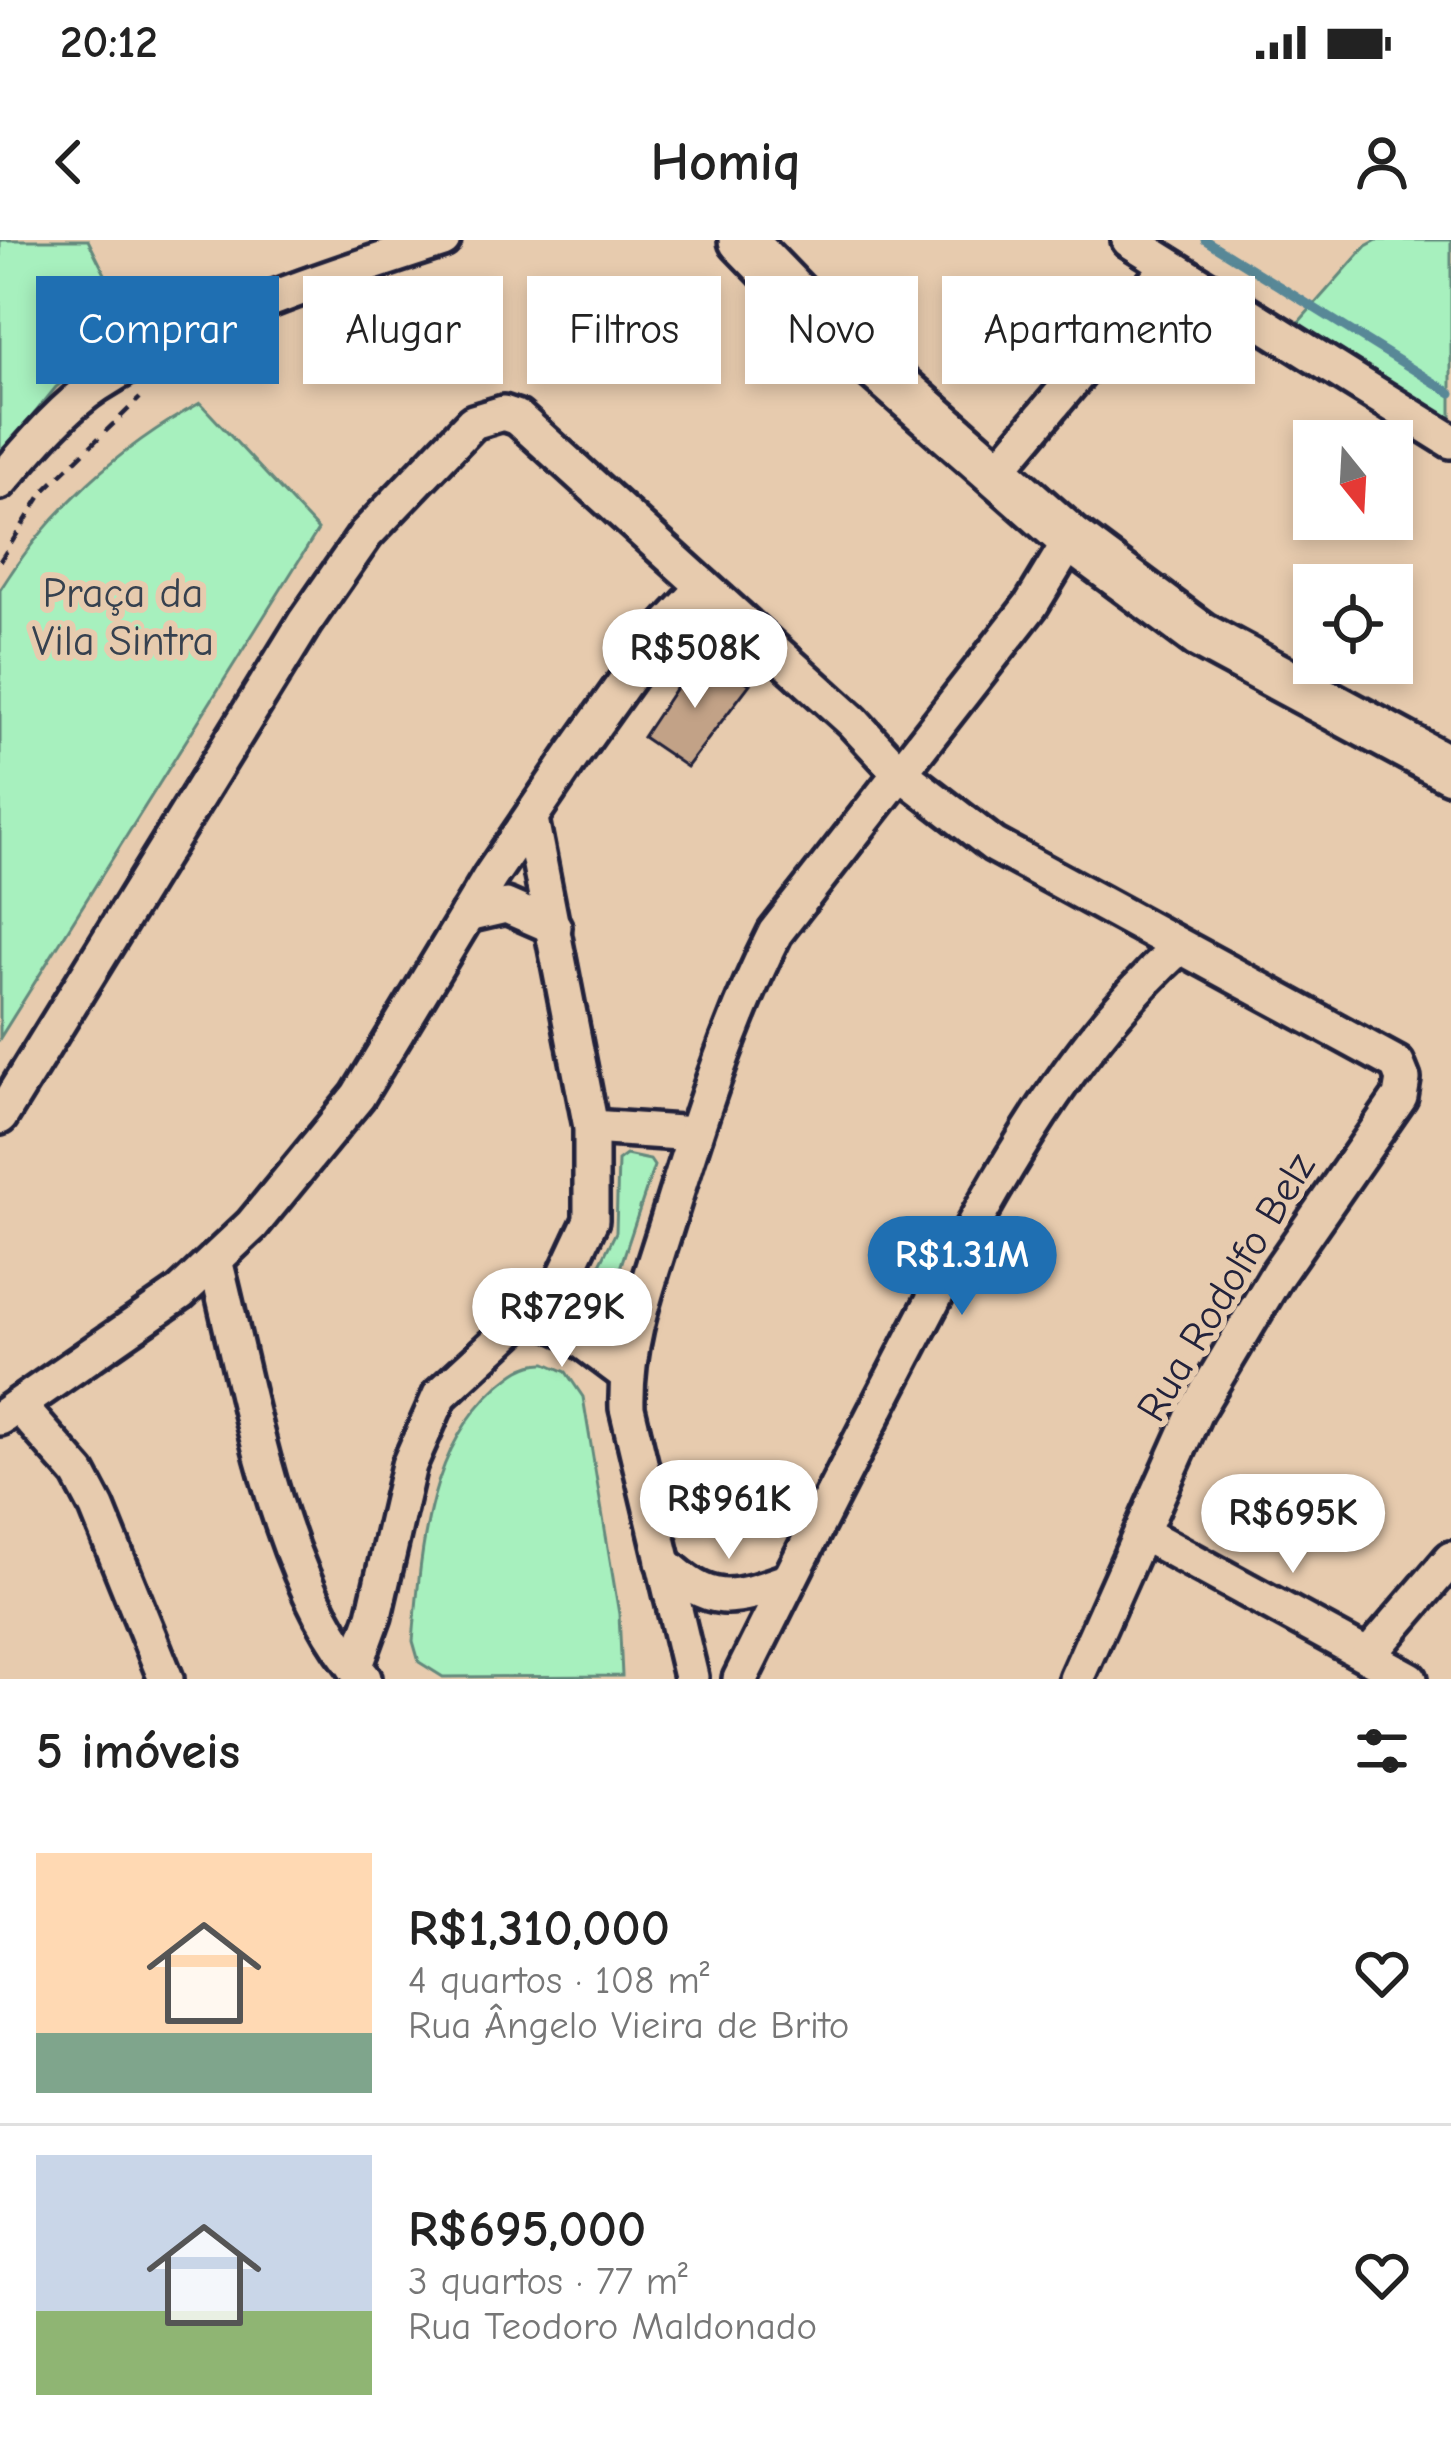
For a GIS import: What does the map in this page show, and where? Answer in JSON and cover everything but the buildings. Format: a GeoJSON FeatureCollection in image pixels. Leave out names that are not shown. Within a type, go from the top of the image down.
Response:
{"type":"FeatureCollection","features":[{"type":"Feature","properties":{"kind":"main road"},"geometry":{"type":"LineString","coordinates":[[742,240],[800,300],[1071,539],[1200,635],[1451,770]]}},
{"type":"Feature","properties":{"kind":"street"},"geometry":{"type":"LineString","coordinates":[[0,482],[93,388],[186,337],[320,280],[443,240]]}},
{"type":"Feature","properties":{"kind":"street"},"geometry":{"type":"LineString","coordinates":[[1129,240],[1451,441]]}},
{"type":"Feature","properties":{"kind":"street"},"geometry":{"type":"LineString","coordinates":[[996,472],[1169,266]]}},
{"type":"Feature","properties":{"kind":"street"},"geometry":{"type":"LineString","coordinates":[[0,1117],[344,563],[452,440],[483,417],[503,413],[536,430],[852,721],[898,771],[994,845],[1178,948],[1122,999],[1013,1155],[740,1679]]}},
{"type":"Feature","properties":{"kind":"street"},"geometry":{"type":"LineString","coordinates":[[692,1678],[626,1408],[626,1374],[633,1331],[695,1134],[752,978],[775,934],[1031,604],[1071,539]]}},
{"type":"Feature","properties":{"kind":"street"},"geometry":{"type":"LineString","coordinates":[[166,1679],[98,1508],[79,1474],[10,1413],[215,1264],[358,1096],[467,914],[657,637],[704,586]]}},
{"type":"Feature","properties":{"kind":"street"},"geometry":{"type":"LineString","coordinates":[[360,1674],[409,1465],[440,1395],[562,1282],[592,1220],[591,1127],[532,824]]}},
{"type":"Feature","properties":{"kind":"street"},"geometry":{"type":"LineString","coordinates":[[467,914],[506,906],[554,927]]}},
{"type":"Feature","properties":{"kind":"street","name":"Rua Rodolfo Belz"},"geometry":{"type":"LineString","coordinates":[[1076,1679],[1195,1412],[1278,1273],[1400,1097],[1402,1079],[1397,1064],[1384,1053],[1178,948]]}},
{"type":"Feature","properties":{"kind":"street"},"geometry":{"type":"LineString","coordinates":[[591,1127],[695,1134]]}},
{"type":"Feature","properties":{"kind":"street"},"geometry":{"type":"LineString","coordinates":[[215,1264],[288,1541],[316,1605],[360,1674]]}},
{"type":"Feature","properties":{"kind":"street"},"geometry":{"type":"LineString","coordinates":[[531,1313],[567,1330],[626,1374]]}},
{"type":"Feature","properties":{"kind":"street"},"geometry":{"type":"LineString","coordinates":[[1142,1533],[1410,1679]]}},
{"type":"Feature","properties":{"kind":"street"},"geometry":{"type":"LineString","coordinates":[[1368,1656],[1451,1559]]}},
{"type":"Feature","properties":{"kind":"street"},"geometry":{"type":"LineString","coordinates":[[664,1562],[708,1597],[744,1594],[789,1580]]}},
{"type":"Feature","properties":{"kind":"path"},"geometry":{"type":"LineString","coordinates":[[0,561],[44,490],[140,398]]}},
{"type":"Feature","properties":{"kind":"green space"},"geometry":{"type":"Polygon","coordinates":[[[0,240],[88,240],[106,276],[36,276],[36,384],[60,384],[0,456],[0,240]]]}},
{"type":"Feature","properties":{"kind":"green space"},"geometry":{"type":"Polygon","coordinates":[[[1377,240],[1451,240],[1451,435],[1297,324],[1366,246],[1377,240]]]}},
{"type":"Feature","properties":{"kind":"green space","name":"Praça da Vila Sintra"},"geometry":{"type":"Polygon","coordinates":[[[200,403],[318,530],[0,1038],[0,590],[41,534],[88,483],[141,440],[200,403]]]}},
{"type":"Feature","properties":{"kind":"green space"},"geometry":{"type":"Polygon","coordinates":[[[626,1155],[650,1160],[654,1166],[608,1304],[596,1316],[581,1303],[616,1232],[618,1161],[626,1155]]]}},
{"type":"Feature","properties":{"kind":"green space"},"geometry":{"type":"Polygon","coordinates":[[[546,1363],[566,1372],[583,1397],[619,1614],[622,1676],[443,1677],[419,1662],[413,1641],[425,1538],[442,1472],[455,1441],[497,1387],[525,1367],[546,1363]]]}},
{"type":"Feature","properties":{"kind":"waterway"},"geometry":{"type":"LineString","coordinates":[[1205,240],[1451,393]]}}]}
